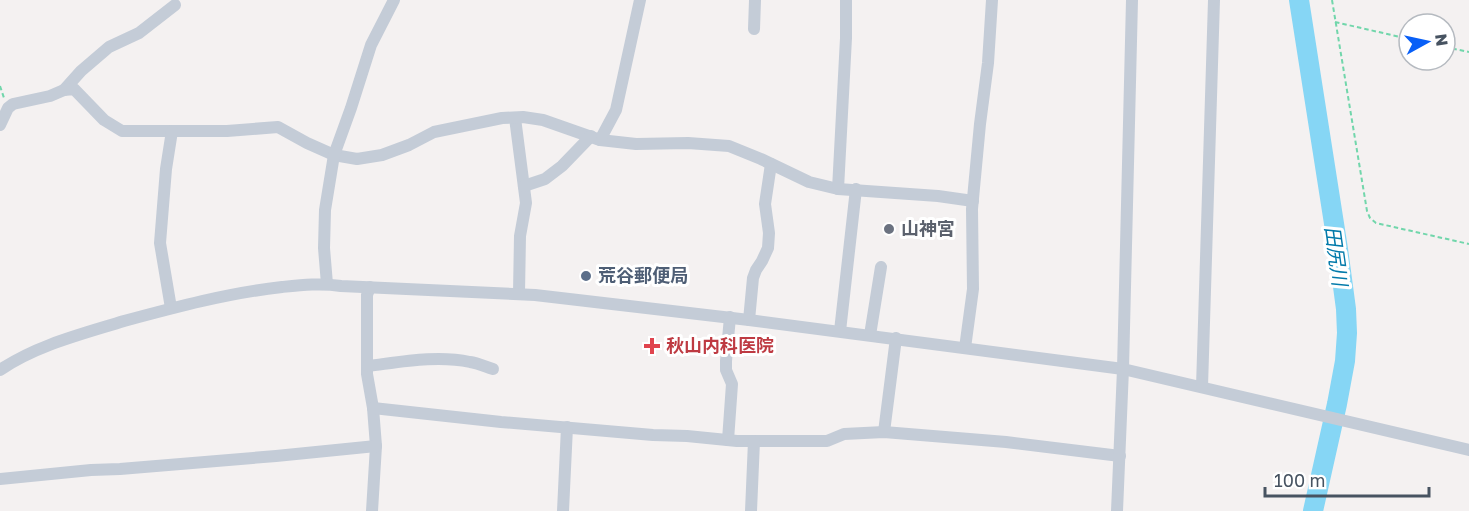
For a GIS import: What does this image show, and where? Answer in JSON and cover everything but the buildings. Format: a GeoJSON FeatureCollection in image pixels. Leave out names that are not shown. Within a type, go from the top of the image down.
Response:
{"type":"FeatureCollection","features":[{"type":"Feature","properties":{"kind":"street"},"geometry":{"type":"LineString","coordinates":[[327,284],[324,248],[325,210],[334,155],[371,45],[394,0]]}},
{"type":"Feature","properties":{"kind":"street"},"geometry":{"type":"LineString","coordinates":[[524,186],[545,179],[562,166],[595,138],[616,110],[640,0]]}},
{"type":"Feature","properties":{"kind":"street"},"geometry":{"type":"LineString","coordinates":[[754,28],[755,0]]}},
{"type":"Feature","properties":{"kind":"street"},"geometry":{"type":"LineString","coordinates":[[838,189],[846,0]]}},
{"type":"Feature","properties":{"kind":"street"},"geometry":{"type":"LineString","coordinates":[[964,348],[973,289],[973,201],[988,63],[992,0]]}},
{"type":"Feature","properties":{"kind":"street"},"geometry":{"type":"LineString","coordinates":[[1118,511],[1132,0]]}},
{"type":"Feature","properties":{"kind":"street"},"geometry":{"type":"LineString","coordinates":[[1202,387],[1214,0]]}},
{"type":"Feature","properties":{"kind":"street"},"geometry":{"type":"LineString","coordinates":[[64,90],[81,71],[109,47],[139,33],[175,5]]}},
{"type":"Feature","properties":{"kind":"street"},"geometry":{"type":"LineString","coordinates":[[0,125],[8,108],[14,104],[74,89],[104,120],[122,131],[228,131],[278,127],[334,155],[357,159],[381,155],[409,145],[434,132],[502,118],[523,117],[543,120],[595,138],[636,144],[688,142],[729,146],[809,182],[838,189],[973,201]]}},
{"type":"Feature","properties":{"kind":"street"},"geometry":{"type":"LineString","coordinates":[[515,118],[525,203],[520,236],[519,293]]}},
{"type":"Feature","properties":{"kind":"street"},"geometry":{"type":"LineString","coordinates":[[171,308],[160,243],[166,169],[172,131]]}},
{"type":"Feature","properties":{"kind":"street"},"geometry":{"type":"LineString","coordinates":[[749,320],[753,278],[768,248],[770,233],[765,204],[771,164]]}},
{"type":"Feature","properties":{"kind":"street"},"geometry":{"type":"LineString","coordinates":[[840,331],[856,189]]}},
{"type":"Feature","properties":{"kind":"street"},"geometry":{"type":"LineString","coordinates":[[870,335],[881,267]]}},
{"type":"Feature","properties":{"kind":"street"},"geometry":{"type":"LineString","coordinates":[[0,369],[30,352],[88,332],[171,308],[247,292],[327,284],[519,293],[730,317],[1123,369],[1469,450]]}},
{"type":"Feature","properties":{"kind":"street"},"geometry":{"type":"LineString","coordinates":[[370,287],[367,295],[368,366],[376,446],[372,511]]}},
{"type":"Feature","properties":{"kind":"street"},"geometry":{"type":"LineString","coordinates":[[728,440],[732,384],[726,370],[726,361],[730,317]]}},
{"type":"Feature","properties":{"kind":"street"},"geometry":{"type":"LineString","coordinates":[[884,432],[896,338]]}},
{"type":"Feature","properties":{"kind":"street"},"geometry":{"type":"LineString","coordinates":[[368,366],[454,360],[471,362],[493,369]]}},
{"type":"Feature","properties":{"kind":"street"},"geometry":{"type":"LineString","coordinates":[[373,408],[567,428],[728,440],[827,441],[844,434],[884,432],[1006,442],[1120,456]]}},
{"type":"Feature","properties":{"kind":"street"},"geometry":{"type":"LineString","coordinates":[[563,511],[567,428]]}},
{"type":"Feature","properties":{"kind":"street"},"geometry":{"type":"LineString","coordinates":[[751,511],[754,441]]}},
{"type":"Feature","properties":{"kind":"street"},"geometry":{"type":"LineString","coordinates":[[0,479],[376,446]]}},
{"type":"Feature","properties":{"kind":"path"},"geometry":{"type":"LineString","coordinates":[[1332,0],[1370,218],[1376,223],[1469,244]]}},
{"type":"Feature","properties":{"kind":"path"},"geometry":{"type":"LineString","coordinates":[[1335,22],[1397,36]]}},
{"type":"Feature","properties":{"kind":"waterway","name":"田尻川"},"geometry":{"type":"LineString","coordinates":[[1299,0],[1338,249],[1347,333],[1345,361],[1337,404],[1313,511]]}},
{"type":"Feature","properties":{"kind":"place","name":"山神宮"},"geometry":{"type":"Point","coordinates":[889,229]}},
{"type":"Feature","properties":{"kind":"place","name":"荒谷郵便局"},"geometry":{"type":"Point","coordinates":[586,276]}},
{"type":"Feature","properties":{"kind":"place","name":"秋山内科医院"},"geometry":{"type":"Point","coordinates":[652,346]}}]}
